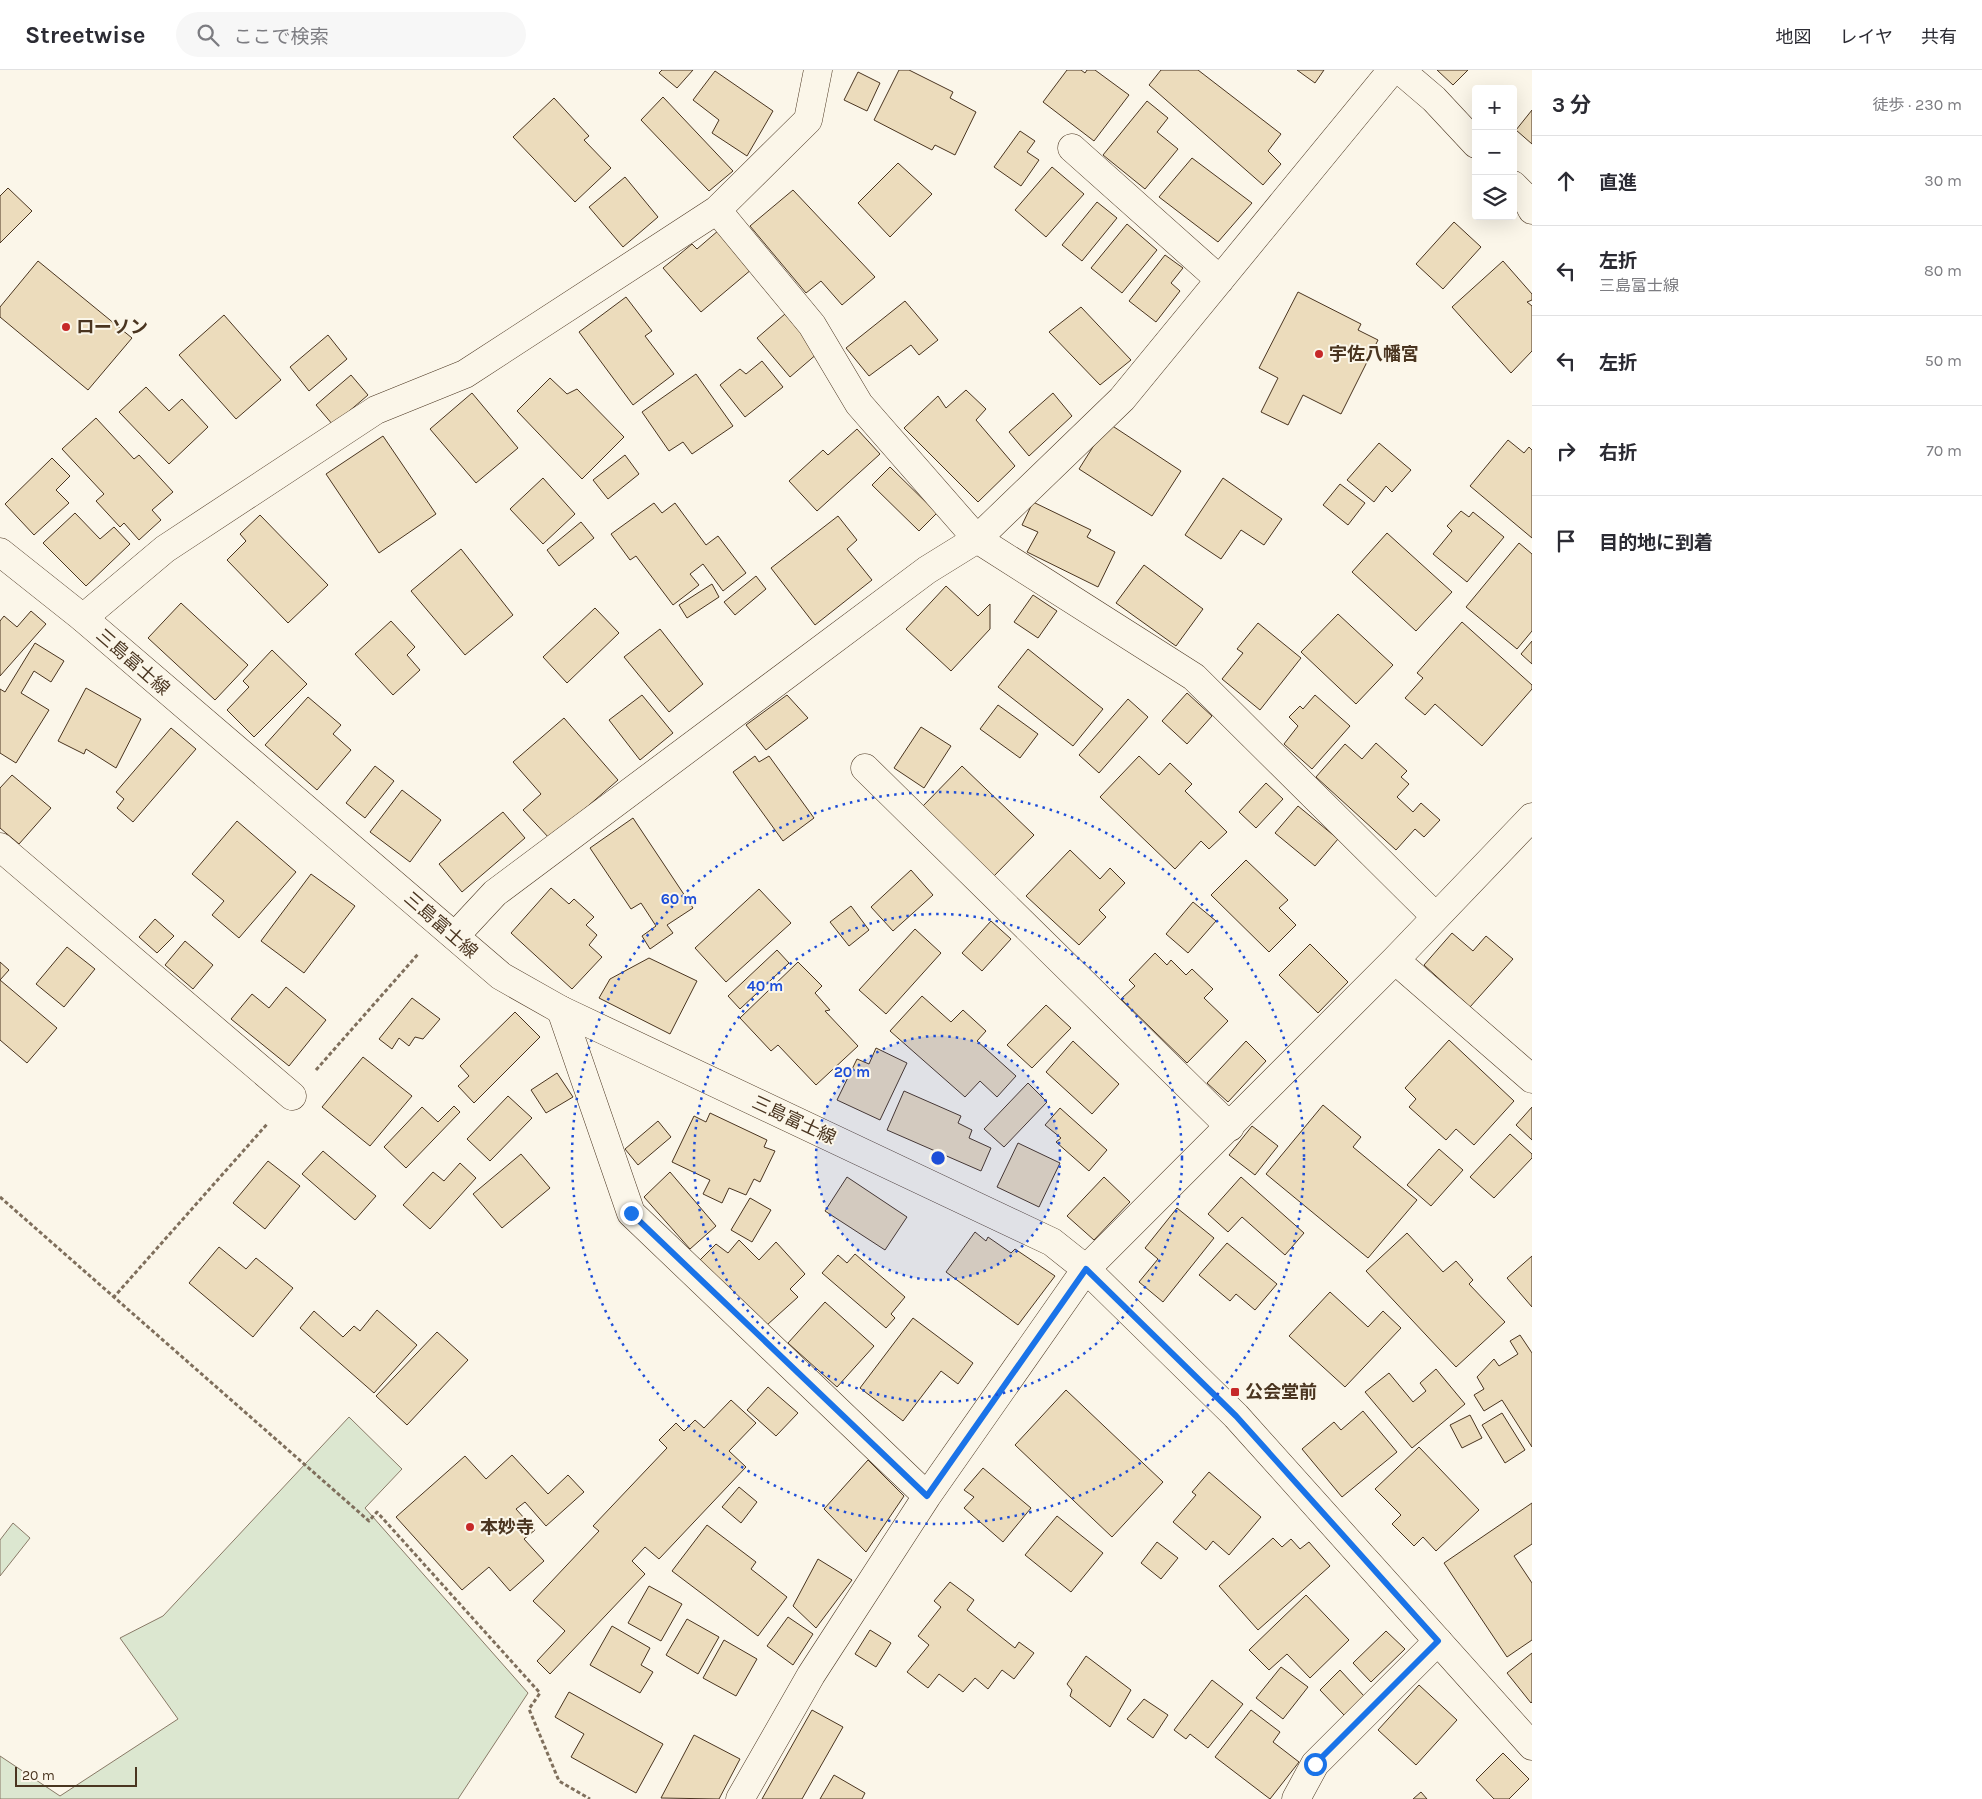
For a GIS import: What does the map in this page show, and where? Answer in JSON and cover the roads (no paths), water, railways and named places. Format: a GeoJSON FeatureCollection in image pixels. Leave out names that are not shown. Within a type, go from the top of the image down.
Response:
{"type":"FeatureCollection","features":[{"type":"Feature","properties":{"kind":"street"},"geometry":{"type":"LineString","coordinates":[[83,618],[164,549],[376,410],[465,374],[717,210],[808,120],[818,70]]}},
{"type":"Feature","properties":{"kind":"street"},"geometry":{"type":"LineString","coordinates":[[455,936],[495,893],[927,570],[978,539],[1122,399],[1392,70]]}},
{"type":"Feature","properties":{"kind":"street"},"geometry":{"type":"LineString","coordinates":[[1400,70],[1434,99],[1472,140]]}},
{"type":"Feature","properties":{"kind":"street"},"geometry":{"type":"LineString","coordinates":[[1072,148],[1220,280]]}},
{"type":"Feature","properties":{"kind":"street"},"geometry":{"type":"LineString","coordinates":[[1517,189],[1526,198],[1532,210]]}},
{"type":"Feature","properties":{"kind":"street"},"geometry":{"type":"LineString","coordinates":[[717,210],[812,325],[859,404],[978,539],[1194,677],[1436,917]]}},
{"type":"Feature","properties":{"kind":"street","name":"三島富士線"},"geometry":{"type":"LineString","coordinates":[[2,557],[83,618],[501,976],[561,1010],[1052,1242],[1086,1269],[1236,1416],[1532,1746]]}},
{"type":"Feature","properties":{"kind":"street"},"geometry":{"type":"LineString","coordinates":[[865,768],[1230,1127]]}},
{"type":"Feature","properties":{"kind":"street"},"geometry":{"type":"LineString","coordinates":[[740,1799],[811,1675],[927,1496],[1086,1269],[1395,960],[1532,817]]}},
{"type":"Feature","properties":{"kind":"street"},"geometry":{"type":"LineString","coordinates":[[0,848],[292,1096]]}},
{"type":"Feature","properties":{"kind":"street"},"geometry":{"type":"LineString","coordinates":[[1395,960],[1532,1079]]}},
{"type":"Feature","properties":{"kind":"street"},"geometry":{"type":"LineString","coordinates":[[561,1010],[631,1213],[927,1496]]}},
{"type":"Feature","properties":{"kind":"street"},"geometry":{"type":"LineString","coordinates":[[1296,1799],[1315,1764],[1438,1641]]}},
{"type":"Feature","properties":{"kind":"place","name":"ローソン"},"geometry":{"type":"Point","coordinates":[66,327]}},
{"type":"Feature","properties":{"kind":"place","name":"宇佐八幡宮"},"geometry":{"type":"Point","coordinates":[1319,354]}},
{"type":"Feature","properties":{"kind":"place","name":"公会堂前"},"geometry":{"type":"Point","coordinates":[1235,1392]}},
{"type":"Feature","properties":{"kind":"place","name":"本妙寺"},"geometry":{"type":"Point","coordinates":[470,1527]}}]}
